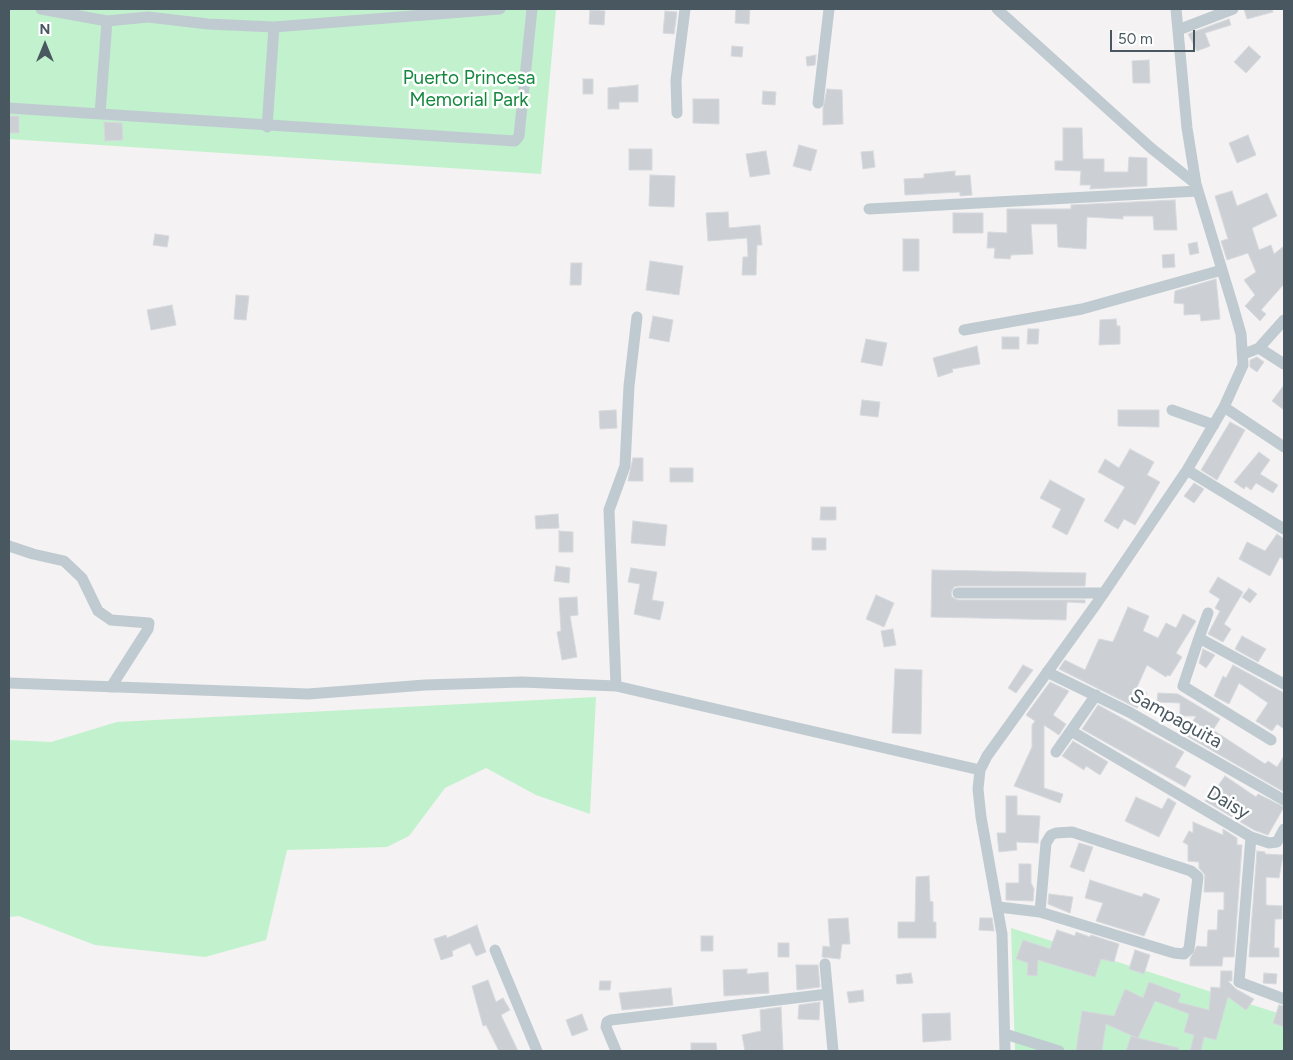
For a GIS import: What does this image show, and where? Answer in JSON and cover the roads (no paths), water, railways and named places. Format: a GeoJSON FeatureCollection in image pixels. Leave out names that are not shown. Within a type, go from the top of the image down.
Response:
{"type":"FeatureCollection","features":[{"type":"Feature","properties":{"kind":"street"},"geometry":{"type":"LineString","coordinates":[[41,9],[107,21],[148,17],[208,24],[274,27],[500,9]]}},
{"type":"Feature","properties":{"kind":"street"},"geometry":{"type":"LineString","coordinates":[[9,108],[267,127],[515,141],[519,136],[532,9]]}},
{"type":"Feature","properties":{"kind":"street"},"geometry":{"type":"LineString","coordinates":[[677,113],[676,80],[685,9]]}},
{"type":"Feature","properties":{"kind":"street"},"geometry":{"type":"LineString","coordinates":[[818,103],[829,9]]}},
{"type":"Feature","properties":{"kind":"street"},"geometry":{"type":"LineString","coordinates":[[997,9],[1144,142],[1197,187]]}},
{"type":"Feature","properties":{"kind":"street"},"geometry":{"type":"LineString","coordinates":[[1005,1051],[1005,970],[999,907],[978,789],[980,770],[1047,672],[1104,594],[1187,470],[1214,425],[1240,375],[1244,354],[1222,270],[1197,187],[1187,128],[1176,9]]}},
{"type":"Feature","properties":{"kind":"street"},"geometry":{"type":"LineString","coordinates":[[1178,30],[1234,9]]}},
{"type":"Feature","properties":{"kind":"street"},"geometry":{"type":"LineString","coordinates":[[100,114],[107,21]]}},
{"type":"Feature","properties":{"kind":"street"},"geometry":{"type":"LineString","coordinates":[[267,127],[274,27]]}},
{"type":"Feature","properties":{"kind":"street"},"geometry":{"type":"LineString","coordinates":[[869,209],[1197,187]]}},
{"type":"Feature","properties":{"kind":"street"},"geometry":{"type":"LineString","coordinates":[[964,330],[1082,309],[1222,270]]}},
{"type":"Feature","properties":{"kind":"street"},"geometry":{"type":"LineString","coordinates":[[616,686],[609,510],[625,466],[629,386],[637,317]]}},
{"type":"Feature","properties":{"kind":"street"},"geometry":{"type":"LineString","coordinates":[[1244,354],[1259,348],[1284,320]]}},
{"type":"Feature","properties":{"kind":"street"},"geometry":{"type":"LineString","coordinates":[[1259,348],[1284,364]]}},
{"type":"Feature","properties":{"kind":"street"},"geometry":{"type":"LineString","coordinates":[[1224,407],[1284,447]]}},
{"type":"Feature","properties":{"kind":"street"},"geometry":{"type":"LineString","coordinates":[[1172,410],[1214,425]]}},
{"type":"Feature","properties":{"kind":"street"},"geometry":{"type":"LineString","coordinates":[[1187,470],[1284,529]]}},
{"type":"Feature","properties":{"kind":"street"},"geometry":{"type":"LineString","coordinates":[[9,546],[32,554],[64,561],[82,578],[98,611],[111,620],[149,624],[148,629],[111,687]]}},
{"type":"Feature","properties":{"kind":"street"},"geometry":{"type":"LineString","coordinates":[[958,594],[1104,594]]}},
{"type":"Feature","properties":{"kind":"street"},"geometry":{"type":"LineString","coordinates":[[1208,613],[1183,686],[1271,740]]}},
{"type":"Feature","properties":{"kind":"street"},"geometry":{"type":"LineString","coordinates":[[1199,638],[1284,684]]}},
{"type":"Feature","properties":{"kind":"street","name":"Sampaguita"},"geometry":{"type":"LineString","coordinates":[[1047,672],[1096,695],[1284,800]]}},
{"type":"Feature","properties":{"kind":"street"},"geometry":{"type":"LineString","coordinates":[[9,683],[308,694],[425,685],[503,682],[616,686],[980,770]]}},
{"type":"Feature","properties":{"kind":"street"},"geometry":{"type":"LineString","coordinates":[[1056,752],[1096,695]]}},
{"type":"Feature","properties":{"kind":"street","name":"Daisy"},"geometry":{"type":"LineString","coordinates":[[1071,731],[1251,837],[1239,982],[1284,999]]}},
{"type":"Feature","properties":{"kind":"street"},"geometry":{"type":"LineString","coordinates":[[1251,837],[1269,842],[1277,842],[1284,828]]}},
{"type":"Feature","properties":{"kind":"street"},"geometry":{"type":"LineString","coordinates":[[999,907],[1040,912],[1174,954],[1184,954],[1189,949],[1198,877],[1190,871],[1072,832],[1056,832],[1051,835],[1046,843],[1040,912]]}},
{"type":"Feature","properties":{"kind":"street"},"geometry":{"type":"LineString","coordinates":[[495,950],[537,1051]]}},
{"type":"Feature","properties":{"kind":"street"},"geometry":{"type":"LineString","coordinates":[[825,964],[833,1051]]}},
{"type":"Feature","properties":{"kind":"street"},"geometry":{"type":"LineString","coordinates":[[1284,988],[1284,999]]}},
{"type":"Feature","properties":{"kind":"street"},"geometry":{"type":"LineString","coordinates":[[616,1051],[606,1027],[607,1022],[610,1020],[828,994]]}},
{"type":"Feature","properties":{"kind":"street"},"geometry":{"type":"LineString","coordinates":[[1005,1034],[1059,1051]]}},
{"type":"Feature","properties":{"kind":"park label","name":"Puerto Princesa Memorial Park"},"geometry":{"type":"Point","coordinates":[469,89]}}]}
